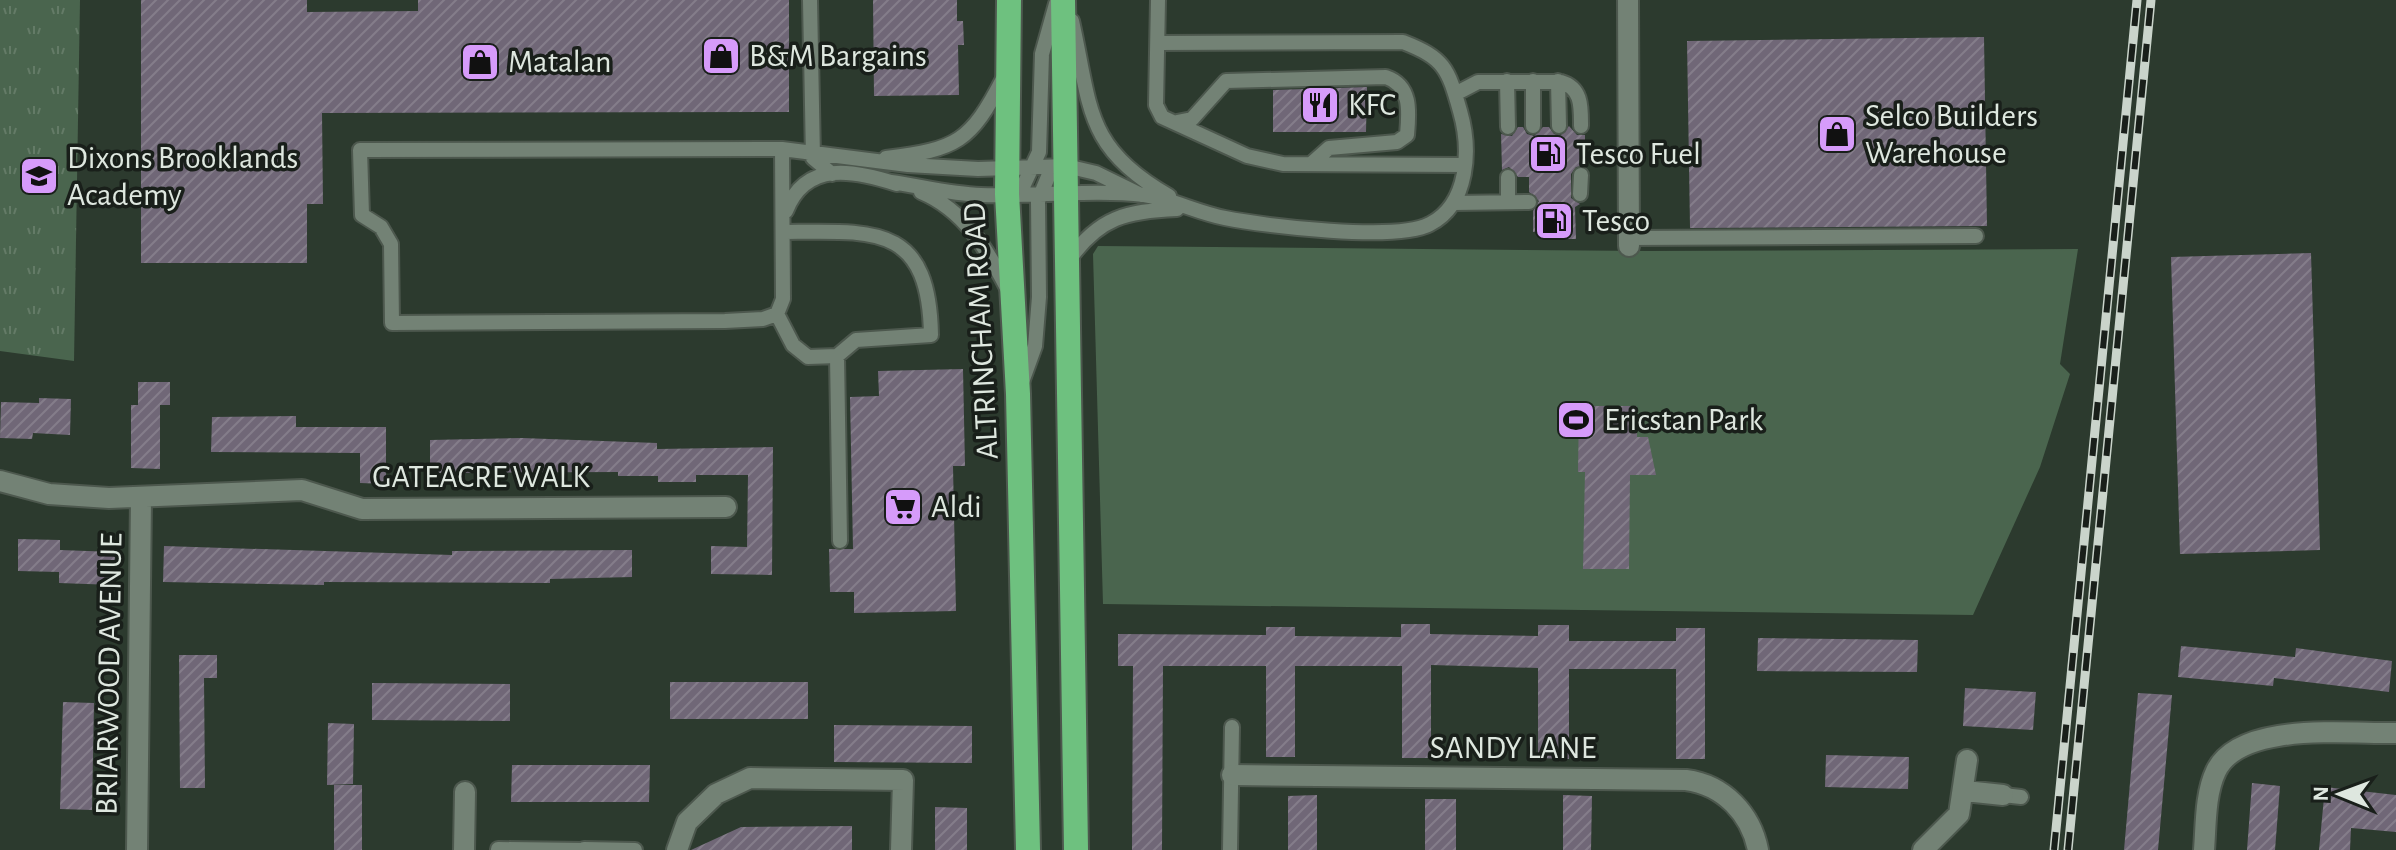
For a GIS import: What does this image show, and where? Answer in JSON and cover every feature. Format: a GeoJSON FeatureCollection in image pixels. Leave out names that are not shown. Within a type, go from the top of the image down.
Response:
{"type":"FeatureCollection","features":[{"type":"Feature","properties":{"kind":"highway","name":"ALTRINCHAM ROAD"},"geometry":{"type":"LineString","coordinates":[[1009,0],[1006,165],[1013,194],[1012,298],[1018,394],[1028,850]]}},
{"type":"Feature","properties":{"kind":"highway"},"geometry":{"type":"LineString","coordinates":[[1063,0],[1059,166],[1066,194],[1076,850]]}},
{"type":"Feature","properties":{"kind":"street"},"geometry":{"type":"LineString","coordinates":[[1628,0],[1629,242]]}},
{"type":"Feature","properties":{"kind":"street","name":"GATEACRE WALK"},"geometry":{"type":"LineString","coordinates":[[0,481],[49,494],[141,498],[302,490],[362,509],[726,507]]}},
{"type":"Feature","properties":{"kind":"street","name":"BRIARWOOD AVENUE"},"geometry":{"type":"LineString","coordinates":[[137,850],[141,498]]}},
{"type":"Feature","properties":{"kind":"street"},"geometry":{"type":"LineString","coordinates":[[2204,850],[2214,774],[2234,749],[2261,737],[2396,733]]}},
{"type":"Feature","properties":{"kind":"street"},"geometry":{"type":"LineString","coordinates":[[1923,850],[1959,814],[1965,791],[1967,760]]}},
{"type":"Feature","properties":{"kind":"street","name":"SANDY LANE"},"geometry":{"type":"LineString","coordinates":[[1232,775],[1697,781],[1734,801],[1751,825],[1758,850]]}},
{"type":"Feature","properties":{"kind":"street"},"geometry":{"type":"LineString","coordinates":[[677,850],[687,822],[716,794],[750,778],[903,780],[901,850]]}},
{"type":"Feature","properties":{"kind":"street"},"geometry":{"type":"LineString","coordinates":[[1965,791],[2012,796]]}},
{"type":"Feature","properties":{"kind":"street"},"geometry":{"type":"LineString","coordinates":[[464,850],[465,792]]}},
{"type":"Feature","properties":{"kind":"lane"},"geometry":{"type":"LineString","coordinates":[[810,0],[813,152],[816,163],[832,174]]}},
{"type":"Feature","properties":{"kind":"lane"},"geometry":{"type":"LineString","coordinates":[[1013,194],[1039,152],[1042,54],[1063,0]]}},
{"type":"Feature","properties":{"kind":"lane"},"geometry":{"type":"LineString","coordinates":[[1063,0],[1085,93],[1102,139],[1142,181],[1190,208]]}},
{"type":"Feature","properties":{"kind":"lane"},"geometry":{"type":"LineString","coordinates":[[1158,0],[1156,105],[1162,117],[1247,156],[1283,164],[1464,165]]}},
{"type":"Feature","properties":{"kind":"lane"},"geometry":{"type":"LineString","coordinates":[[782,149],[783,299],[777,314],[763,319],[725,321],[392,323],[391,244],[381,227],[362,215],[360,150],[782,149],[865,160],[968,168],[1059,166],[1096,173],[1141,195],[1222,218],[1274,225],[1406,230],[1428,225],[1454,203],[1461,191],[1463,126],[1455,94],[1438,57],[1403,42],[1158,43]]}},
{"type":"Feature","properties":{"kind":"lane"},"geometry":{"type":"LineString","coordinates":[[865,160],[935,151],[956,142],[978,123],[1007,72]]}},
{"type":"Feature","properties":{"kind":"lane"},"geometry":{"type":"LineString","coordinates":[[1177,122],[1192,119],[1226,81],[1386,77],[1402,85],[1407,97],[1407,135],[1397,142],[1329,148],[1311,164]]}},
{"type":"Feature","properties":{"kind":"lane"},"geometry":{"type":"LineString","coordinates":[[1507,81],[1508,127]]}},
{"type":"Feature","properties":{"kind":"lane"},"geometry":{"type":"LineString","coordinates":[[1533,81],[1533,126]]}},
{"type":"Feature","properties":{"kind":"lane"},"geometry":{"type":"LineString","coordinates":[[1455,94],[1471,83],[1558,81],[1571,85],[1579,96],[1581,126]]}},
{"type":"Feature","properties":{"kind":"lane"},"geometry":{"type":"LineString","coordinates":[[1558,81],[1559,126]]}},
{"type":"Feature","properties":{"kind":"lane"},"geometry":{"type":"LineString","coordinates":[[1018,394],[1035,346],[1040,193],[1059,166]]}},
{"type":"Feature","properties":{"kind":"lane"},"geometry":{"type":"LineString","coordinates":[[784,215],[792,194],[806,179],[832,174],[978,195],[1141,195]]}},
{"type":"Feature","properties":{"kind":"lane"},"geometry":{"type":"LineString","coordinates":[[1580,194],[1581,175]]}},
{"type":"Feature","properties":{"kind":"lane"},"geometry":{"type":"LineString","coordinates":[[1508,177],[1508,202]]}},
{"type":"Feature","properties":{"kind":"lane"},"geometry":{"type":"LineString","coordinates":[[891,182],[941,200],[962,217],[995,265],[1012,298]]}},
{"type":"Feature","properties":{"kind":"lane"},"geometry":{"type":"LineString","coordinates":[[1454,203],[1529,202]]}},
{"type":"Feature","properties":{"kind":"lane"},"geometry":{"type":"LineString","coordinates":[[1066,264],[1102,224],[1130,213],[1190,208]]}},
{"type":"Feature","properties":{"kind":"lane"},"geometry":{"type":"LineString","coordinates":[[777,314],[793,345],[808,357],[837,356],[856,340],[931,335],[930,303],[923,273],[909,252],[884,239],[853,231],[784,232]]}},
{"type":"Feature","properties":{"kind":"lane"},"geometry":{"type":"LineString","coordinates":[[1629,242],[1976,236]]}},
{"type":"Feature","properties":{"kind":"lane"},"geometry":{"type":"LineString","coordinates":[[837,356],[840,541]]}},
{"type":"Feature","properties":{"kind":"lane"},"geometry":{"type":"LineString","coordinates":[[1230,850],[1232,727]]}},
{"type":"Feature","properties":{"kind":"lane"},"geometry":{"type":"LineString","coordinates":[[498,849],[635,850]]}},
{"type":"Feature","properties":{"kind":"green space","name":"Dixons Brooklands Academy"},"geometry":{"type":"Polygon","coordinates":[[[0,0],[80,0],[74,361],[0,351],[0,0]]]}},
{"type":"Feature","properties":{"kind":"green space","name":"Ericstan Park"},"geometry":{"type":"Polygon","coordinates":[[[1098,246],[1647,251],[2078,249],[2060,364],[2070,374],[2040,467],[1973,615],[1103,604],[1093,254],[1098,246]]]}},
{"type":"Feature","properties":{"kind":"building"},"geometry":{"type":"Polygon","coordinates":[[[141,0],[307,0],[307,12],[418,11],[418,0],[789,0],[789,112],[322,113],[323,204],[307,204],[307,263],[141,263],[141,0]]]}},
{"type":"Feature","properties":{"kind":"building"},"geometry":{"type":"Polygon","coordinates":[[[873,0],[957,0],[957,21],[963,21],[964,45],[958,45],[959,95],[874,96],[873,0]]]}},
{"type":"Feature","properties":{"kind":"building","name":"Selco Builders Warehouse"},"geometry":{"type":"Polygon","coordinates":[[[1984,37],[1987,226],[1690,228],[1687,41],[1984,37]]]}},
{"type":"Feature","properties":{"kind":"building","name":"KFC"},"geometry":{"type":"Polygon","coordinates":[[[1367,87],[1366,132],[1273,132],[1273,90],[1367,87]]]}},
{"type":"Feature","properties":{"kind":"building"},"geometry":{"type":"Polygon","coordinates":[[[1569,126],[1577,135],[1585,135],[1585,166],[1576,167],[1571,174],[1571,198],[1580,204],[1575,207],[1576,239],[1541,239],[1541,231],[1533,232],[1533,211],[1539,201],[1529,192],[1529,177],[1518,177],[1509,167],[1502,170],[1501,134],[1512,136],[1518,127],[1523,127],[1527,134],[1534,136],[1543,127],[1549,127],[1560,136],[1569,126]]]}},
{"type":"Feature","properties":{"kind":"building"},"geometry":{"type":"Polygon","coordinates":[[[2311,253],[2320,550],[2180,554],[2171,257],[2311,253]]]}},
{"type":"Feature","properties":{"kind":"building","name":"Aldi"},"geometry":{"type":"Polygon","coordinates":[[[963,369],[965,466],[953,466],[956,611],[854,613],[854,592],[830,592],[829,549],[853,549],[850,397],[879,396],[878,371],[963,369]]]}},
{"type":"Feature","properties":{"kind":"building"},"geometry":{"type":"Polygon","coordinates":[[[138,382],[170,382],[170,405],[160,405],[160,469],[131,468],[131,405],[138,405],[138,382]]]}},
{"type":"Feature","properties":{"kind":"building"},"geometry":{"type":"Polygon","coordinates":[[[39,398],[71,399],[70,435],[33,433],[32,439],[0,438],[1,402],[39,403],[39,398]]]}},
{"type":"Feature","properties":{"kind":"building"},"geometry":{"type":"Polygon","coordinates":[[[1579,406],[1637,406],[1637,437],[1648,437],[1656,475],[1630,475],[1629,569],[1583,569],[1585,472],[1578,472],[1579,406]]]}},
{"type":"Feature","properties":{"kind":"building"},"geometry":{"type":"Polygon","coordinates":[[[296,416],[296,427],[386,427],[386,484],[360,483],[360,453],[211,452],[212,417],[296,416]]]}},
{"type":"Feature","properties":{"kind":"building"},"geometry":{"type":"Polygon","coordinates":[[[522,438],[657,443],[657,449],[773,447],[772,575],[711,574],[711,546],[747,547],[748,475],[696,475],[696,482],[658,482],[658,476],[618,476],[618,472],[430,473],[430,440],[522,438]]]}},
{"type":"Feature","properties":{"kind":"building"},"geometry":{"type":"Polygon","coordinates":[[[18,539],[60,540],[60,550],[115,552],[114,585],[59,583],[59,572],[18,571],[18,539]]]}},
{"type":"Feature","properties":{"kind":"building"},"geometry":{"type":"Polygon","coordinates":[[[164,546],[452,555],[452,551],[632,550],[632,577],[550,579],[550,583],[324,582],[324,585],[163,582],[164,546]]]}},
{"type":"Feature","properties":{"kind":"building"},"geometry":{"type":"Polygon","coordinates":[[[1401,624],[1430,624],[1430,634],[1538,636],[1538,625],[1569,625],[1569,641],[1676,641],[1676,628],[1705,628],[1705,759],[1676,759],[1676,669],[1569,669],[1569,759],[1538,758],[1538,668],[1431,665],[1431,758],[1402,758],[1402,666],[1295,666],[1295,757],[1266,757],[1266,666],[1163,666],[1162,850],[1132,850],[1133,666],[1118,666],[1118,634],[1266,635],[1266,627],[1295,627],[1295,636],[1401,637],[1401,624]]]}},
{"type":"Feature","properties":{"kind":"building"},"geometry":{"type":"Polygon","coordinates":[[[1758,638],[1918,640],[1917,672],[1757,671],[1758,638]]]}},
{"type":"Feature","properties":{"kind":"building"},"geometry":{"type":"Polygon","coordinates":[[[2181,646],[2295,657],[2296,648],[2392,661],[2389,692],[2274,678],[2273,686],[2178,677],[2181,646]]]}},
{"type":"Feature","properties":{"kind":"building"},"geometry":{"type":"Polygon","coordinates":[[[179,655],[217,655],[217,678],[204,678],[205,788],[180,788],[179,655]]]}},
{"type":"Feature","properties":{"kind":"building"},"geometry":{"type":"Polygon","coordinates":[[[670,682],[808,682],[808,719],[670,719],[670,682]]]}},
{"type":"Feature","properties":{"kind":"building"},"geometry":{"type":"Polygon","coordinates":[[[372,683],[510,684],[510,721],[372,720],[372,683]]]}},
{"type":"Feature","properties":{"kind":"building"},"geometry":{"type":"Polygon","coordinates":[[[1965,688],[2036,692],[2033,730],[1963,726],[1965,688]]]}},
{"type":"Feature","properties":{"kind":"building"},"geometry":{"type":"Polygon","coordinates":[[[2138,693],[2172,695],[2158,850],[2124,850],[2138,693]]]}},
{"type":"Feature","properties":{"kind":"building"},"geometry":{"type":"Polygon","coordinates":[[[63,702],[94,703],[92,810],[60,809],[63,702]]]}},
{"type":"Feature","properties":{"kind":"building"},"geometry":{"type":"Polygon","coordinates":[[[328,723],[354,724],[353,784],[327,785],[328,723]]]}},
{"type":"Feature","properties":{"kind":"building"},"geometry":{"type":"Polygon","coordinates":[[[834,725],[972,726],[972,763],[834,762],[834,725]]]}},
{"type":"Feature","properties":{"kind":"building"},"geometry":{"type":"Polygon","coordinates":[[[1826,755],[1909,757],[1908,789],[1825,787],[1826,755]]]}},
{"type":"Feature","properties":{"kind":"building"},"geometry":{"type":"Polygon","coordinates":[[[512,765],[650,765],[649,802],[511,802],[512,765]]]}},
{"type":"Feature","properties":{"kind":"building"},"geometry":{"type":"Polygon","coordinates":[[[2252,783],[2280,786],[2275,850],[2247,850],[2252,783]]]}},
{"type":"Feature","properties":{"kind":"building"},"geometry":{"type":"Polygon","coordinates":[[[334,785],[362,785],[362,850],[334,850],[334,785]]]}},
{"type":"Feature","properties":{"kind":"building"},"geometry":{"type":"Polygon","coordinates":[[[2325,787],[2396,795],[2396,832],[2351,828],[2350,850],[2319,850],[2325,787]]]}},
{"type":"Feature","properties":{"kind":"building"},"geometry":{"type":"Polygon","coordinates":[[[1317,795],[1317,850],[1288,850],[1288,796],[1317,795]]]}},
{"type":"Feature","properties":{"kind":"building"},"geometry":{"type":"Polygon","coordinates":[[[1563,795],[1592,796],[1591,850],[1563,850],[1563,795]]]}},
{"type":"Feature","properties":{"kind":"building"},"geometry":{"type":"Polygon","coordinates":[[[1425,799],[1456,799],[1456,850],[1425,850],[1425,799]]]}},
{"type":"Feature","properties":{"kind":"building"},"geometry":{"type":"Polygon","coordinates":[[[935,807],[967,808],[967,850],[935,850],[935,807]]]}},
{"type":"Feature","properties":{"kind":"building"},"geometry":{"type":"Polygon","coordinates":[[[852,826],[852,850],[691,850],[741,827],[852,826]]]}},
{"type":"Feature","properties":{"kind":"railway"},"geometry":{"type":"LineString","coordinates":[[2054,850],[2137,0]]}},
{"type":"Feature","properties":{"kind":"railway"},"geometry":{"type":"LineString","coordinates":[[2068,850],[2151,0]]}},
{"type":"Feature","properties":{"kind":"place","name":"B&M Bargains"},"geometry":{"type":"Point","coordinates":[721,56]}},
{"type":"Feature","properties":{"kind":"place","name":"Matalan"},"geometry":{"type":"Point","coordinates":[480,62]}},
{"type":"Feature","properties":{"kind":"place","name":"KFC"},"geometry":{"type":"Point","coordinates":[1320,105]}},
{"type":"Feature","properties":{"kind":"place","name":"Selco Builders Warehouse"},"geometry":{"type":"Point","coordinates":[1837,134]}},
{"type":"Feature","properties":{"kind":"place","name":"Tesco Fuel"},"geometry":{"type":"Point","coordinates":[1548,154]}},
{"type":"Feature","properties":{"kind":"place","name":"Dixons Brooklands Academy"},"geometry":{"type":"Point","coordinates":[39,176]}},
{"type":"Feature","properties":{"kind":"place","name":"Tesco"},"geometry":{"type":"Point","coordinates":[1554,221]}},
{"type":"Feature","properties":{"kind":"place","name":"Ericstan Park"},"geometry":{"type":"Point","coordinates":[1576,420]}},
{"type":"Feature","properties":{"kind":"place","name":"Aldi"},"geometry":{"type":"Point","coordinates":[903,507]}}]}
